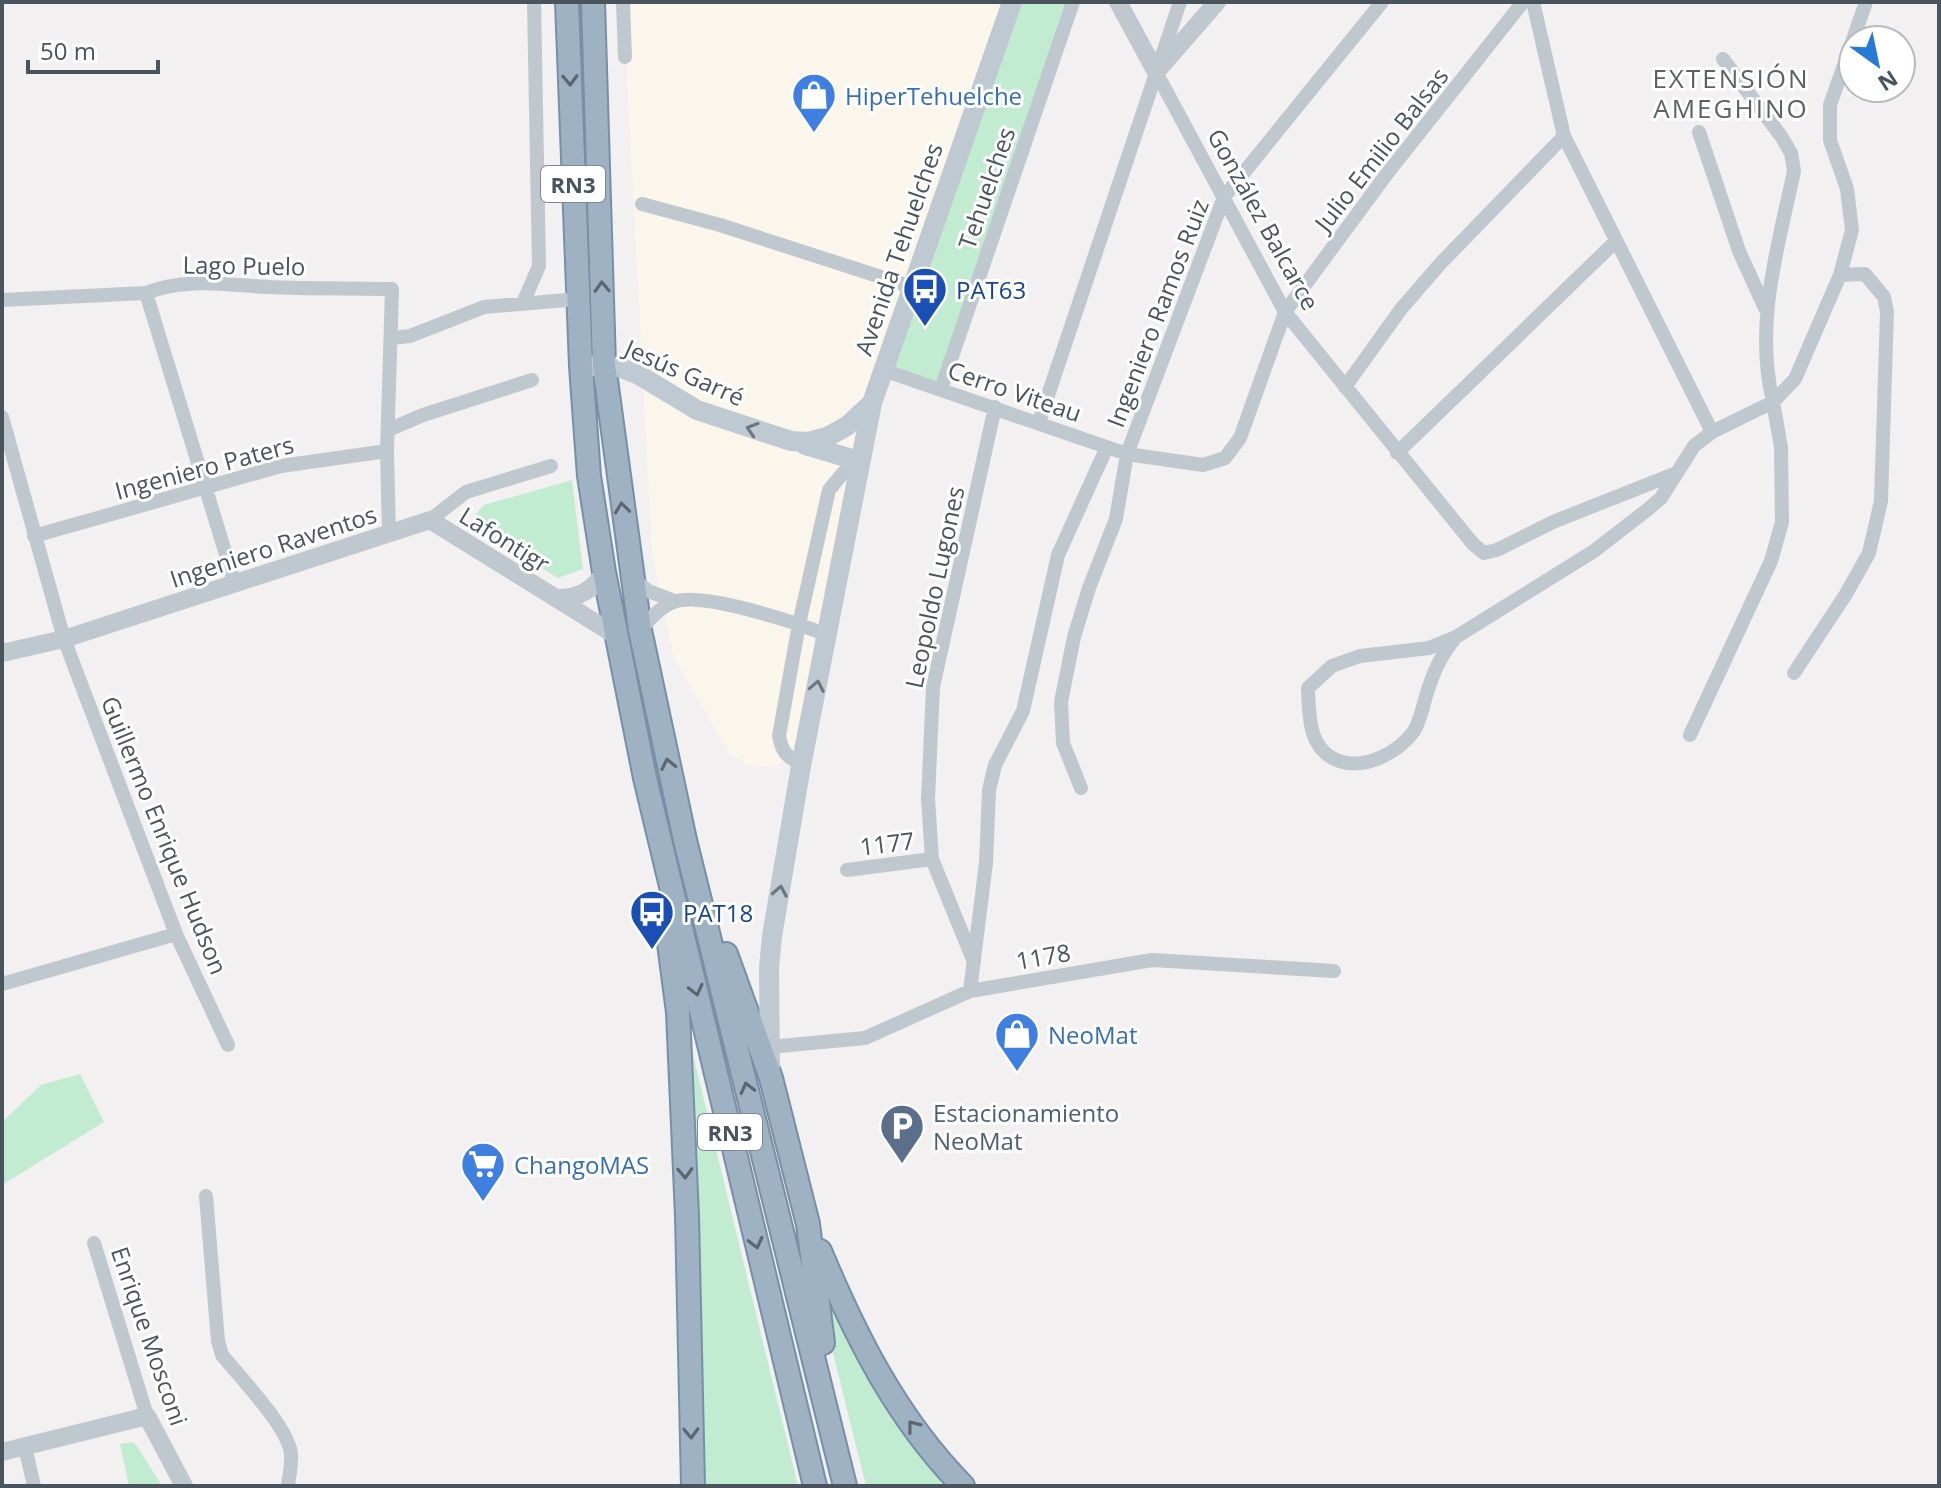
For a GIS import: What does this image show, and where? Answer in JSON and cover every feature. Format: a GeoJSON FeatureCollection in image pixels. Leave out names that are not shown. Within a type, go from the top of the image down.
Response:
{"type":"FeatureCollection","features":[{"type":"Feature","properties":{"kind":"highway","name":"RN3"},"geometry":{"type":"LineString","coordinates":[[567,2],[581,366],[589,476],[604,572],[645,778],[815,1486]]}},
{"type":"Feature","properties":{"kind":"highway","name":"RN3"},"geometry":{"type":"LineString","coordinates":[[593,2],[604,365],[631,578],[685,840],[845,1486]]}},
{"type":"Feature","properties":{"kind":"highway"},"geometry":{"type":"LineString","coordinates":[[645,778],[678,1012],[687,1216],[693,1486]]}},
{"type":"Feature","properties":{"kind":"highway"},"geometry":{"type":"LineString","coordinates":[[685,840],[771,1078],[808,1224],[834,1435]]}},
{"type":"Feature","properties":{"kind":"highway"},"geometry":{"type":"LineString","coordinates":[[808,1224],[846,1313],[881,1378],[901,1411],[963,1486]]}},
{"type":"Feature","properties":{"kind":"main road","name":"Avenida Tehuelches"},"geometry":{"type":"LineString","coordinates":[[771,1078],[769,968],[772,936],[802,763],[872,403],[1012,2]]}},
{"type":"Feature","properties":{"kind":"main road","name":"Jesús Garré"},"geometry":{"type":"LineString","coordinates":[[581,366],[619,367],[639,375],[697,410],[858,466]]}},
{"type":"Feature","properties":{"kind":"main road","name":"Jesús Garré"},"geometry":{"type":"LineString","coordinates":[[791,441],[808,442],[827,437],[847,426],[872,403]]}},
{"type":"Feature","properties":{"kind":"street"},"geometry":{"type":"LineString","coordinates":[[523,303],[539,266],[534,2]]}},
{"type":"Feature","properties":{"kind":"street"},"geometry":{"type":"LineString","coordinates":[[623,2],[625,57]]}},
{"type":"Feature","properties":{"kind":"street","name":"Tehuelches"},"geometry":{"type":"LineString","coordinates":[[941,389],[1073,2]]}},
{"type":"Feature","properties":{"kind":"street","name":"González Balcarce"},"geometry":{"type":"LineString","coordinates":[[1118,2],[1285,312],[1473,544],[1484,553],[1497,550],[1553,522],[1675,474]]}},
{"type":"Feature","properties":{"kind":"street"},"geometry":{"type":"LineString","coordinates":[[1039,422],[1180,2]]}},
{"type":"Feature","properties":{"kind":"street"},"geometry":{"type":"LineString","coordinates":[[1156,72],[1217,2]]}},
{"type":"Feature","properties":{"kind":"street","name":"Ingeniero Ramos Ruiz"},"geometry":{"type":"LineString","coordinates":[[1081,788],[1063,743],[1061,702],[1074,637],[1116,519],[1127,454],[1224,197],[1382,2]]}},
{"type":"Feature","properties":{"kind":"street","name":"Julio Emilio Balsas"},"geometry":{"type":"LineString","coordinates":[[1225,458],[1240,438],[1285,312],[1386,175],[1523,2]]}},
{"type":"Feature","properties":{"kind":"street"},"geometry":{"type":"LineString","coordinates":[[1533,2],[1564,136],[1712,432]]}},
{"type":"Feature","properties":{"kind":"street"},"geometry":{"type":"LineString","coordinates":[[1456,637],[1439,657],[1414,731],[1398,745],[1370,763],[1350,764],[1335,760],[1318,745],[1309,720],[1308,688],[1332,666],[1360,656],[1429,648],[1456,637],[1594,551],[1661,498],[1694,446],[1712,432],[1773,402],[1795,379],[1840,275],[1852,230],[1847,189],[1830,140],[1830,105],[1866,2]]}},
{"type":"Feature","properties":{"kind":"street"},"geometry":{"type":"LineString","coordinates":[[1690,735],[1771,561],[1782,522],[1781,447],[1767,378],[1765,308],[1794,171],[1791,153],[1781,136],[1723,59]]}},
{"type":"Feature","properties":{"kind":"street"},"geometry":{"type":"LineString","coordinates":[[1699,132],[1739,251],[1765,308]]}},
{"type":"Feature","properties":{"kind":"street"},"geometry":{"type":"LineString","coordinates":[[1345,387],[1401,309],[1440,264],[1564,136]]}},
{"type":"Feature","properties":{"kind":"street"},"geometry":{"type":"LineString","coordinates":[[642,204],[720,225],[912,287]]}},
{"type":"Feature","properties":{"kind":"street"},"geometry":{"type":"LineString","coordinates":[[1397,453],[1615,242]]}},
{"type":"Feature","properties":{"kind":"street"},"geometry":{"type":"LineString","coordinates":[[1794,673],[1869,553],[1881,501],[1887,312],[1884,297],[1865,274],[1840,275]]}},
{"type":"Feature","properties":{"kind":"street","name":"Lago Puelo"},"geometry":{"type":"LineString","coordinates":[[2,300],[146,293],[161,287],[193,282],[392,289],[392,338]]}},
{"type":"Feature","properties":{"kind":"street"},"geometry":{"type":"LineString","coordinates":[[146,293],[235,584]]}},
{"type":"Feature","properties":{"kind":"street"},"geometry":{"type":"LineString","coordinates":[[389,533],[387,451],[392,338],[410,336],[484,307],[578,299]]}},
{"type":"Feature","properties":{"kind":"street","name":"Cerro Viteau"},"geometry":{"type":"LineString","coordinates":[[883,370],[1127,454],[1203,465],[1225,458]]}},
{"type":"Feature","properties":{"kind":"street"},"geometry":{"type":"LineString","coordinates":[[388,430],[423,415],[532,380]]}},
{"type":"Feature","properties":{"kind":"street","name":"Leopoldo Lugones"},"geometry":{"type":"LineString","coordinates":[[974,962],[932,859],[928,799],[933,687],[995,407]]}},
{"type":"Feature","properties":{"kind":"street","name":"Guillermo Enrique Hudson"},"geometry":{"type":"LineString","coordinates":[[2,417],[64,639],[176,934],[228,1045]]}},
{"type":"Feature","properties":{"kind":"street","name":"Ingeniero Ramos Ruiz"},"geometry":{"type":"LineString","coordinates":[[970,991],[986,863],[989,790],[995,765],[1023,711],[1058,555],[1107,447]]}},
{"type":"Feature","properties":{"kind":"street","name":"Ingeniero Paters"},"geometry":{"type":"LineString","coordinates":[[34,536],[281,466],[387,451]]}},
{"type":"Feature","properties":{"kind":"street","name":"Ingeniero Raventos"},"geometry":{"type":"LineString","coordinates":[[2,653],[64,639],[430,520],[466,492],[551,466]]}},
{"type":"Feature","properties":{"kind":"street"},"geometry":{"type":"LineString","coordinates":[[802,763],[790,759],[782,750],[779,736],[799,624],[829,490],[843,473],[858,466]]}},
{"type":"Feature","properties":{"kind":"street","name":"Lafontigr"},"geometry":{"type":"LineString","coordinates":[[430,520],[617,636]]}},
{"type":"Feature","properties":{"kind":"street","name":"Lafontigr"},"geometry":{"type":"LineString","coordinates":[[556,598],[566,599],[586,592],[604,572]]}},
{"type":"Feature","properties":{"kind":"street"},"geometry":{"type":"LineString","coordinates":[[631,578],[648,591],[675,601],[696,601],[751,610],[827,635]]}},
{"type":"Feature","properties":{"kind":"street"},"geometry":{"type":"LineString","coordinates":[[640,630],[654,615],[675,601]]}},
{"type":"Feature","properties":{"kind":"street","name":"1177"},"geometry":{"type":"LineString","coordinates":[[847,870],[932,859]]}},
{"type":"Feature","properties":{"kind":"street"},"geometry":{"type":"LineString","coordinates":[[3,980],[176,934]]}},
{"type":"Feature","properties":{"kind":"street","name":"1178"},"geometry":{"type":"LineString","coordinates":[[769,1047],[865,1038],[970,991],[1152,960],[1334,971]]}},
{"type":"Feature","properties":{"kind":"street"},"geometry":{"type":"LineString","coordinates":[[206,1196],[218,1341],[222,1355],[280,1428],[289,1444],[288,1486]]}},
{"type":"Feature","properties":{"kind":"street","name":"Enrique Mosconi"},"geometry":{"type":"LineString","coordinates":[[94,1243],[147,1416],[184,1486]]}},
{"type":"Feature","properties":{"kind":"street"},"geometry":{"type":"LineString","coordinates":[[2,1452],[147,1416]]}},
{"type":"Feature","properties":{"kind":"street"},"geometry":{"type":"LineString","coordinates":[[25,1447],[34,1486]]}},
{"type":"Feature","properties":{"kind":"shaded area"},"geometry":{"type":"Polygon","coordinates":[[[623,2],[1012,2],[872,403],[802,763],[790,759],[773,767],[747,765],[730,754],[674,658],[652,553],[623,2]]]}},
{"type":"Feature","properties":{"kind":"green space"},"geometry":{"type":"Polygon","coordinates":[[[1012,2],[1073,2],[941,389],[883,370],[1012,2]]]}},
{"type":"Feature","properties":{"kind":"green space"},"geometry":{"type":"Polygon","coordinates":[[[572,480],[583,569],[558,578],[482,532],[476,514],[484,505],[572,480]]]}},
{"type":"Feature","properties":{"kind":"green space"},"geometry":{"type":"Polygon","coordinates":[[[686,1026],[798,1486],[701,1486],[686,1026]]]}},
{"type":"Feature","properties":{"kind":"green space"},"geometry":{"type":"Polygon","coordinates":[[[80,1074],[104,1122],[2,1185],[2,1122],[41,1085],[80,1074]]]}},
{"type":"Feature","properties":{"kind":"green space"},"geometry":{"type":"Polygon","coordinates":[[[813,1273],[959,1486],[866,1486],[813,1273]]]}},
{"type":"Feature","properties":{"kind":"green space"},"geometry":{"type":"Polygon","coordinates":[[[133,1442],[162,1486],[129,1486],[120,1444],[133,1442]]]}},
{"type":"Feature","properties":{"kind":"place","name":"HiperTehuelche"},"geometry":{"type":"Point","coordinates":[814,134]}},
{"type":"Feature","properties":{"kind":"place","name":"PAT63"},"geometry":{"type":"Point","coordinates":[925,328]}},
{"type":"Feature","properties":{"kind":"place","name":"PAT18"},"geometry":{"type":"Point","coordinates":[652,951]}},
{"type":"Feature","properties":{"kind":"place","name":"NeoMat"},"geometry":{"type":"Point","coordinates":[1017,1073]}},
{"type":"Feature","properties":{"kind":"place","name":"Estacionamiento NeoMat"},"geometry":{"type":"Point","coordinates":[902,1165]}},
{"type":"Feature","properties":{"kind":"place","name":"ChangoMAS"},"geometry":{"type":"Point","coordinates":[483,1203]}},
{"type":"Feature","properties":{"kind":"district","name":"EXTENSIÓN AMEGHINO"},"geometry":{"type":"Point","coordinates":[1731,93]}}]}
